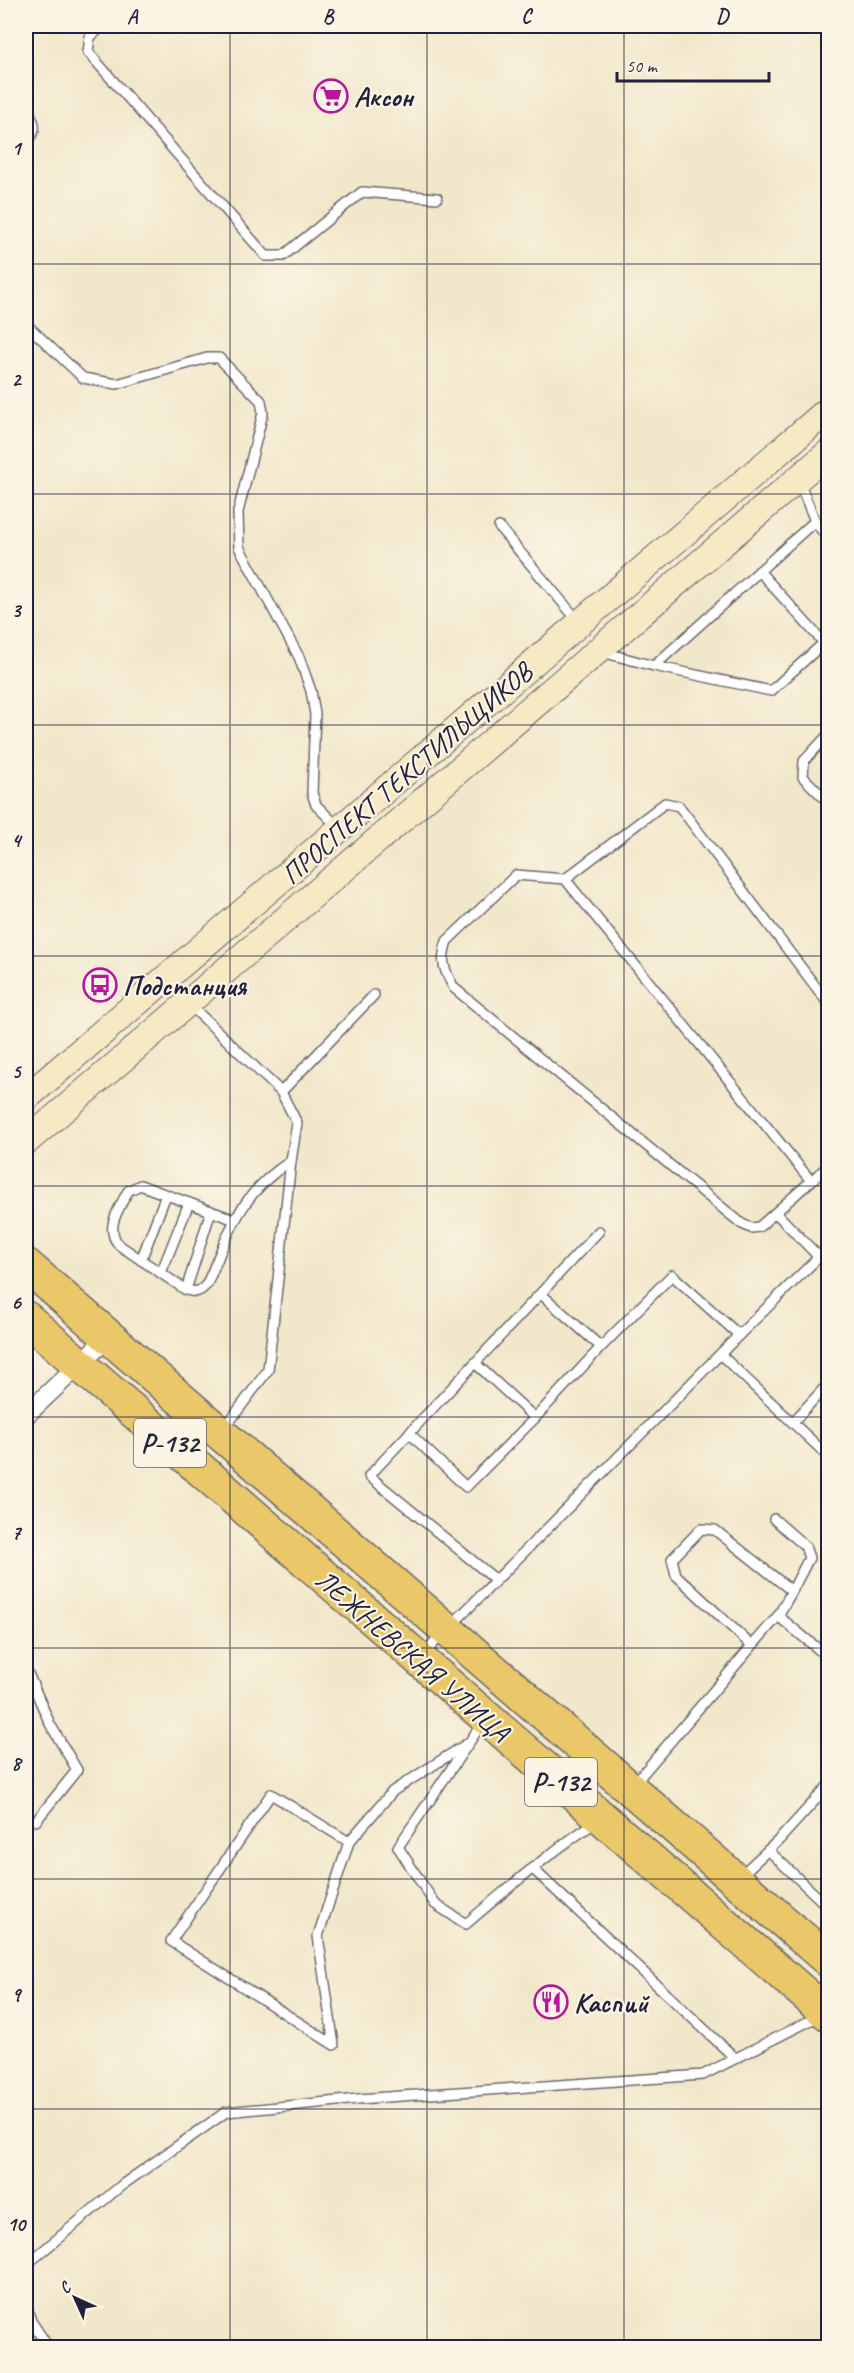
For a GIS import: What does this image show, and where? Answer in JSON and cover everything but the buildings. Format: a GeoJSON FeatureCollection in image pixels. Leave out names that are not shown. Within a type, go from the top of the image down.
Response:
{"type":"FeatureCollection","features":[{"type":"Feature","properties":{"kind":"highway","name":"ЛЕЖНЕВСКАЯ УЛИЦА"},"geometry":{"type":"LineString","coordinates":[[26,1265],[828,1960]]}},
{"type":"Feature","properties":{"kind":"highway","name":"ЛЕЖНЕВСКАЯ УЛИЦА"},"geometry":{"type":"LineString","coordinates":[[26,1318],[418,1660],[477,1730],[603,1818],[828,2013]]}},
{"type":"Feature","properties":{"kind":"main road","name":"ПРОСПЕКТ ТЕКСТИЛЬЩИКОВ"},"geometry":{"type":"LineString","coordinates":[[26,1098],[828,410]]}},
{"type":"Feature","properties":{"kind":"main road","name":"ПРОСПЕКТ ТЕКСТИЛЬЩИКОВ"},"geometry":{"type":"LineString","coordinates":[[26,1142],[828,453]]}},
{"type":"Feature","properties":{"kind":"street"},"geometry":{"type":"LineString","coordinates":[[26,1415],[108,1337]]}},
{"type":"Feature","properties":{"kind":"lane"},"geometry":{"type":"LineString","coordinates":[[103,26],[90,37],[88,52],[266,256],[283,256],[362,192],[436,198]]}},
{"type":"Feature","properties":{"kind":"lane"},"geometry":{"type":"LineString","coordinates":[[26,107],[35,123],[34,134],[26,143]]}},
{"type":"Feature","properties":{"kind":"lane"},"geometry":{"type":"LineString","coordinates":[[26,324],[82,378],[117,384],[207,358],[219,358],[261,401],[263,413],[238,512],[239,547],[278,615],[311,690],[315,714],[312,793],[316,805],[339,828]]}},
{"type":"Feature","properties":{"kind":"lane"},"geometry":{"type":"LineString","coordinates":[[797,479],[815,521],[828,539]]}},
{"type":"Feature","properties":{"kind":"lane"},"geometry":{"type":"LineString","coordinates":[[654,666],[815,521]]}},
{"type":"Feature","properties":{"kind":"lane"},"geometry":{"type":"LineString","coordinates":[[499,527],[580,624]]}},
{"type":"Feature","properties":{"kind":"lane"},"geometry":{"type":"LineString","coordinates":[[597,651],[654,666],[771,691],[826,641],[759,571]]}},
{"type":"Feature","properties":{"kind":"lane"},"geometry":{"type":"LineString","coordinates":[[828,735],[804,761],[803,777],[828,802]]}},
{"type":"Feature","properties":{"kind":"lane"},"geometry":{"type":"LineString","coordinates":[[828,1003],[679,806],[665,803],[565,879],[516,875],[447,941],[442,956],[446,973],[454,988],[742,1224],[751,1228],[759,1227],[828,1166]]}},
{"type":"Feature","properties":{"kind":"lane"},"geometry":{"type":"LineString","coordinates":[[565,879],[812,1181]]}},
{"type":"Feature","properties":{"kind":"lane"},"geometry":{"type":"LineString","coordinates":[[281,1092],[374,995]]}},
{"type":"Feature","properties":{"kind":"lane"},"geometry":{"type":"LineString","coordinates":[[188,1002],[281,1092],[297,1123],[268,1370],[221,1433]]}},
{"type":"Feature","properties":{"kind":"lane"},"geometry":{"type":"LineString","coordinates":[[235,1220],[140,1185],[128,1191],[111,1226],[113,1238],[119,1245],[186,1290],[200,1291],[207,1284],[235,1220],[250,1195],[271,1173],[291,1161]]}},
{"type":"Feature","properties":{"kind":"lane"},"geometry":{"type":"LineString","coordinates":[[141,1260],[166,1195]]}},
{"type":"Feature","properties":{"kind":"lane"},"geometry":{"type":"LineString","coordinates":[[161,1273],[189,1203]]}},
{"type":"Feature","properties":{"kind":"lane"},"geometry":{"type":"LineString","coordinates":[[186,1290],[212,1211]]}},
{"type":"Feature","properties":{"kind":"lane"},"geometry":{"type":"LineString","coordinates":[[776,1214],[819,1257]]}},
{"type":"Feature","properties":{"kind":"lane"},"geometry":{"type":"LineString","coordinates":[[496,1580],[369,1476],[599,1231]]}},
{"type":"Feature","properties":{"kind":"lane"},"geometry":{"type":"LineString","coordinates":[[418,1660],[828,1248]]}},
{"type":"Feature","properties":{"kind":"lane"},"geometry":{"type":"LineString","coordinates":[[409,1434],[466,1487],[672,1275],[739,1335]]}},
{"type":"Feature","properties":{"kind":"lane"},"geometry":{"type":"LineString","coordinates":[[541,1294],[601,1347]]}},
{"type":"Feature","properties":{"kind":"lane"},"geometry":{"type":"LineString","coordinates":[[721,1355],[828,1456]]}},
{"type":"Feature","properties":{"kind":"lane"},"geometry":{"type":"LineString","coordinates":[[476,1364],[535,1418]]}},
{"type":"Feature","properties":{"kind":"lane"},"geometry":{"type":"LineString","coordinates":[[793,1422],[828,1384]]}},
{"type":"Feature","properties":{"kind":"lane"},"geometry":{"type":"LineString","coordinates":[[631,1788],[778,1616],[792,1591],[809,1558],[805,1546],[774,1519]]}},
{"type":"Feature","properties":{"kind":"lane"},"geometry":{"type":"LineString","coordinates":[[752,1646],[676,1575],[672,1558],[701,1529],[716,1530],[792,1591]]}},
{"type":"Feature","properties":{"kind":"lane"},"geometry":{"type":"LineString","coordinates":[[778,1616],[828,1657]]}},
{"type":"Feature","properties":{"kind":"lane"},"geometry":{"type":"LineString","coordinates":[[26,1669],[50,1724],[77,1770],[36,1821]]}},
{"type":"Feature","properties":{"kind":"lane"},"geometry":{"type":"LineString","coordinates":[[349,1842],[271,1794],[171,1941],[334,2044],[318,1936],[349,1842],[393,1791],[477,1730]]}},
{"type":"Feature","properties":{"kind":"lane"},"geometry":{"type":"LineString","coordinates":[[477,1730],[398,1847],[435,1904],[466,1924],[532,1868],[571,1838],[603,1818]]}},
{"type":"Feature","properties":{"kind":"lane"},"geometry":{"type":"LineString","coordinates":[[736,1880],[768,1850],[828,1786]]}},
{"type":"Feature","properties":{"kind":"lane"},"geometry":{"type":"LineString","coordinates":[[768,1850],[828,1907]]}},
{"type":"Feature","properties":{"kind":"lane"},"geometry":{"type":"LineString","coordinates":[[532,1868],[735,2058]]}},
{"type":"Feature","properties":{"kind":"lane"},"geometry":{"type":"LineString","coordinates":[[26,2265],[122,2184],[226,2112],[358,2098],[703,2075],[828,2013]]}},
{"type":"Feature","properties":{"kind":"lane"},"geometry":{"type":"LineString","coordinates":[[26,2305],[31,2321],[49,2348]]}},
{"type":"Feature","properties":{"kind":"place","name":"Аксон"},"geometry":{"type":"Point","coordinates":[331,96]}},
{"type":"Feature","properties":{"kind":"place","name":"Подстанция"},"geometry":{"type":"Point","coordinates":[100,985]}},
{"type":"Feature","properties":{"kind":"place","name":"Каспий"},"geometry":{"type":"Point","coordinates":[551,2002]}}]}
